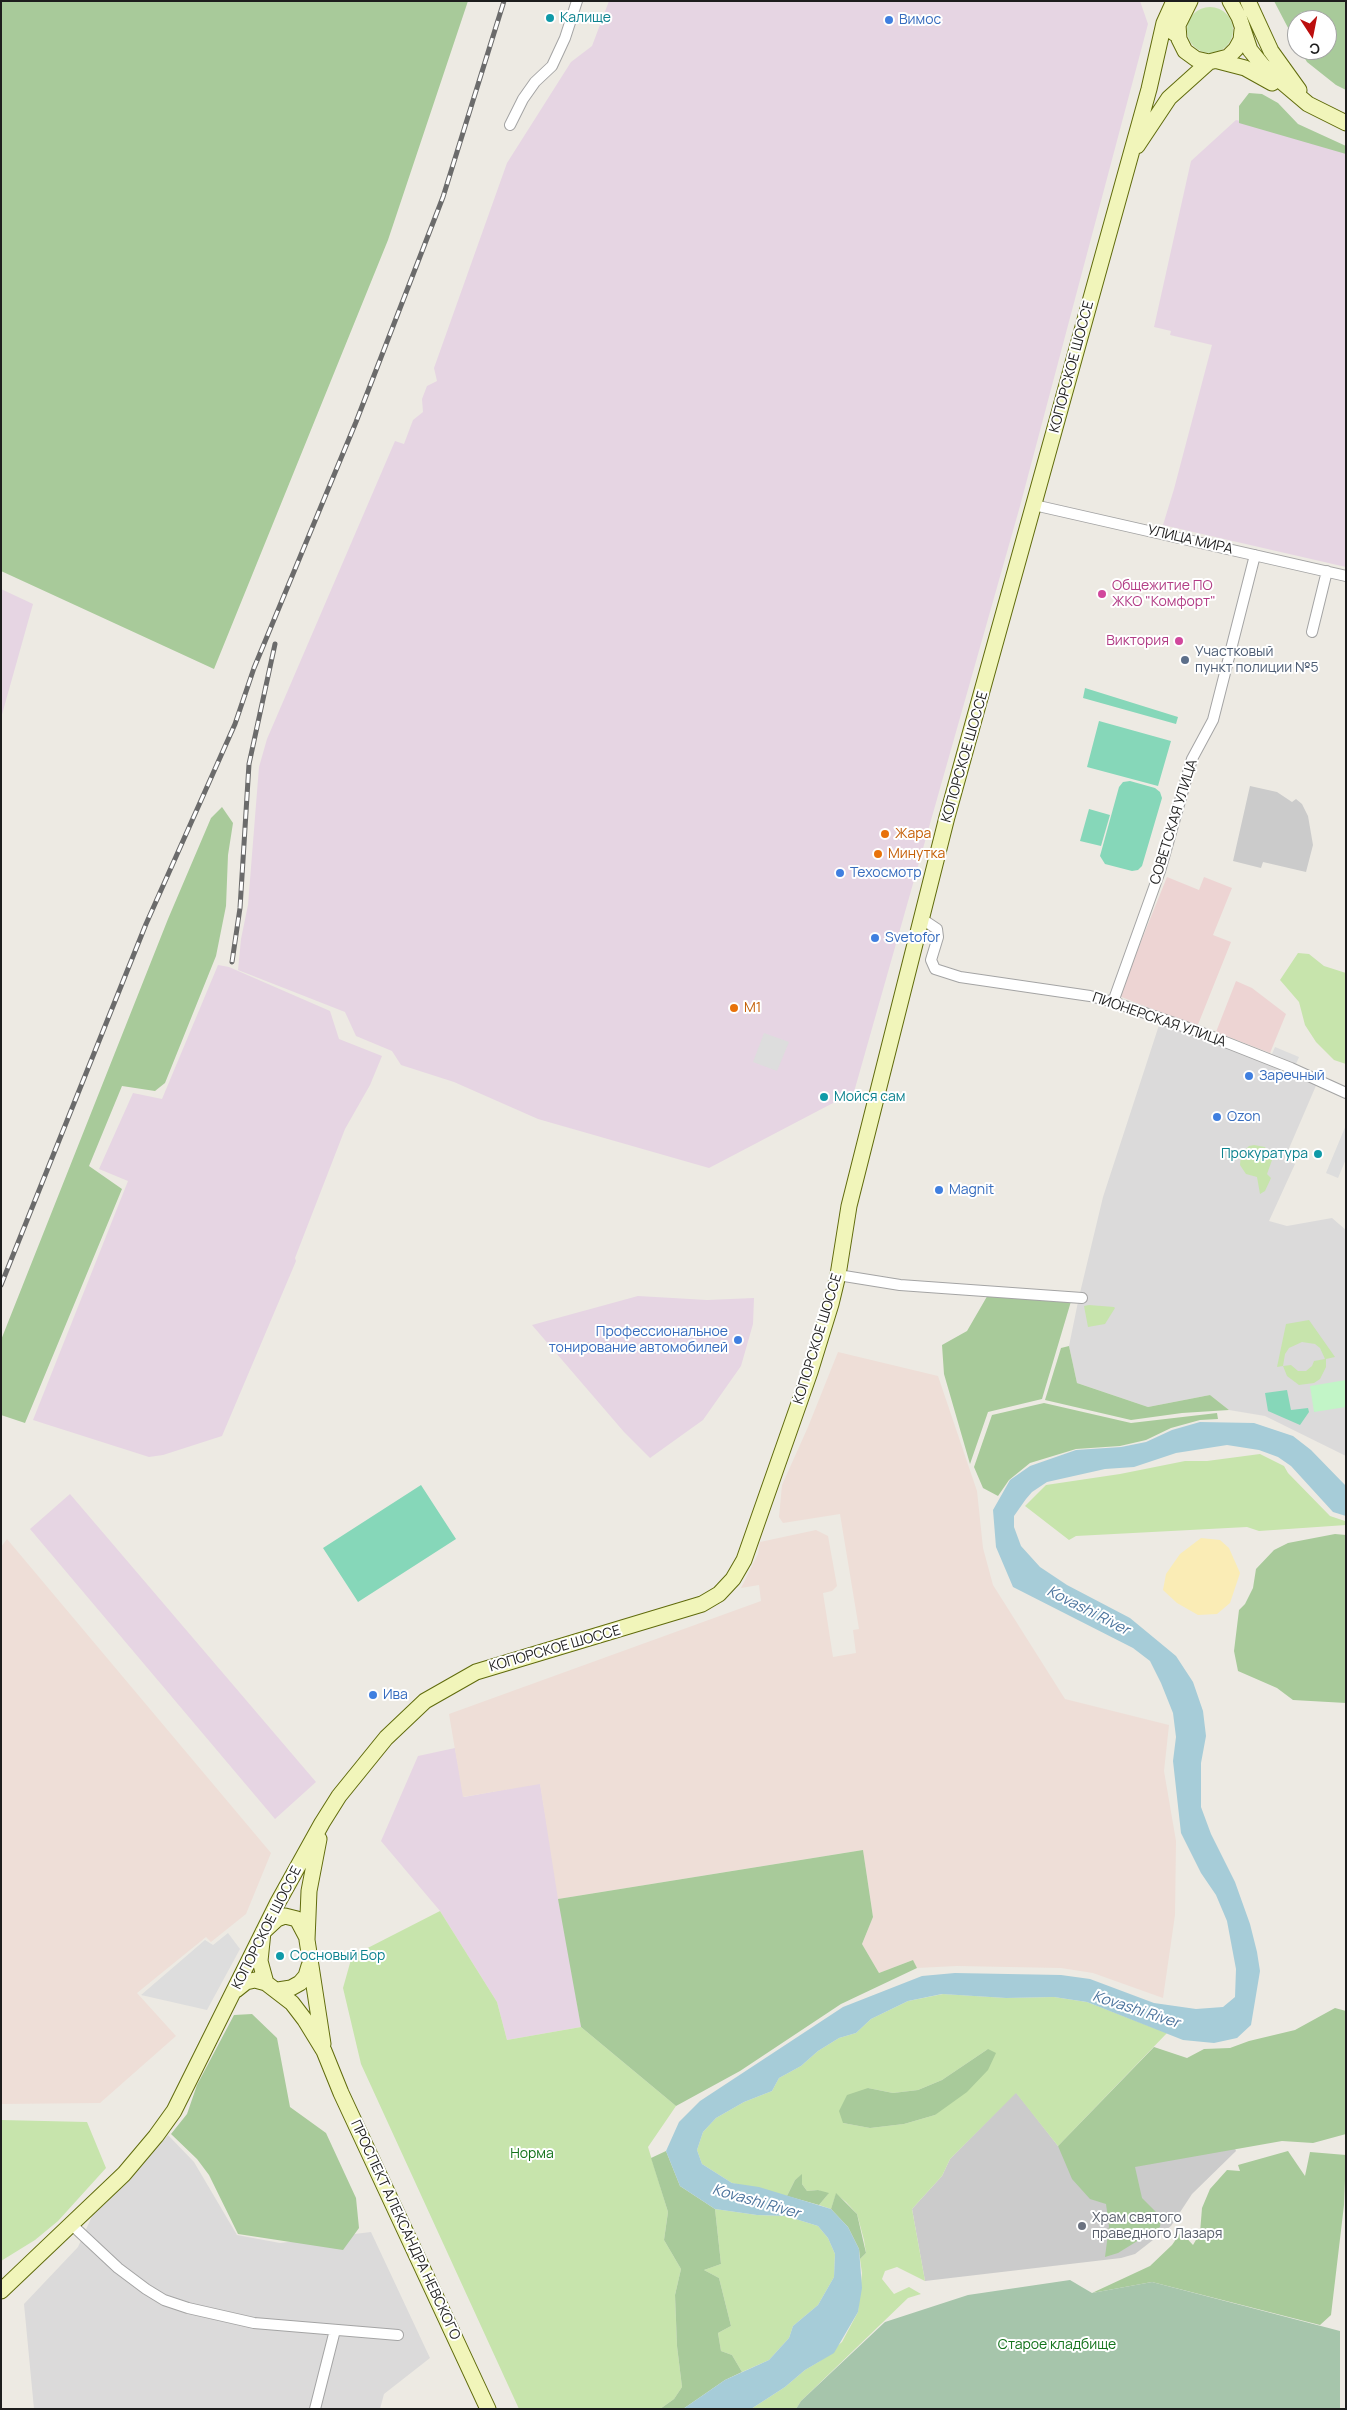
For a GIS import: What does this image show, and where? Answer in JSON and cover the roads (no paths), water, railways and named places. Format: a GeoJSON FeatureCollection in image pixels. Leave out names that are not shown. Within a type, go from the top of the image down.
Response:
{"type":"FeatureCollection","features":[{"type":"Feature","properties":{"kind":"main road"},"geometry":{"type":"LineString","coordinates":[[1248,1],[1271,50],[1308,104]]}},
{"type":"Feature","properties":{"kind":"main road"},"geometry":{"type":"LineString","coordinates":[[1155,65],[1178,25],[1187,3]]}},
{"type":"Feature","properties":{"kind":"main road"},"geometry":{"type":"LineString","coordinates":[[1155,65],[1164,23],[1187,3]]}},
{"type":"Feature","properties":{"kind":"main road"},"geometry":{"type":"LineString","coordinates":[[1228,3],[1239,17],[1250,50],[1263,66],[1308,104]]}},
{"type":"Feature","properties":{"kind":"main road"},"geometry":{"type":"LineString","coordinates":[[1178,25],[1179,39],[1185,51],[1196,59],[1214,62],[1259,75],[1289,95],[1346,123]]}},
{"type":"Feature","properties":{"kind":"main road"},"geometry":{"type":"LineString","coordinates":[[1129,158],[1169,98],[1214,62],[1228,57],[1241,40],[1242,30]]}},
{"type":"Feature","properties":{"kind":"main road","name":"КОПОРСКОЕ ШОССЕ"},"geometry":{"type":"LineString","coordinates":[[1,2291],[124,2174],[165,2124],[174,2111],[263,1932],[322,1823],[339,1796],[386,1738],[425,1700],[476,1672],[679,1613],[702,1604],[724,1589],[744,1560],[810,1372],[838,1275],[849,1206],[948,817],[1155,65]]}},
{"type":"Feature","properties":{"kind":"main road"},"geometry":{"type":"LineString","coordinates":[[322,1823],[309,1891],[307,1940],[309,1966],[324,2051]]}},
{"type":"Feature","properties":{"kind":"main road"},"geometry":{"type":"LineString","coordinates":[[307,1940],[302,1925],[292,1917],[285,1916],[277,1919],[263,1932],[260,1961],[272,1986],[292,2003],[324,2051]]}},
{"type":"Feature","properties":{"kind":"main road"},"geometry":{"type":"LineString","coordinates":[[235,1991],[246,1982],[255,1980],[272,1986],[291,1988],[300,1983],[306,1976],[309,1966]]}},
{"type":"Feature","properties":{"kind":"main road","name":"ПРОСПЕКТ АЛЕКСАНДРА НЕВСКОГО"},"geometry":{"type":"LineString","coordinates":[[324,2051],[341,2093],[488,2409]]}},
{"type":"Feature","properties":{"kind":"street"},"geometry":{"type":"LineString","coordinates":[[510,125],[527,94],[552,66],[565,38],[577,1]]}},
{"type":"Feature","properties":{"kind":"street","name":"УЛИЦА МИРА"},"geometry":{"type":"LineString","coordinates":[[1034,505],[1346,576]]}},
{"type":"Feature","properties":{"kind":"street","name":"СОВЕТСКАЯ УЛИЦА"},"geometry":{"type":"LineString","coordinates":[[1113,1002],[1160,871],[1192,759],[1213,720],[1255,555]]}},
{"type":"Feature","properties":{"kind":"street"},"geometry":{"type":"LineString","coordinates":[[1312,632],[1327,571]]}},
{"type":"Feature","properties":{"kind":"street","name":"ПИОНЕРСКАЯ УЛИЦА"},"geometry":{"type":"LineString","coordinates":[[922,919],[937,928],[938,937],[931,960],[935,969],[960,977],[1090,996],[1113,1002],[1291,1068],[1346,1094]]}},
{"type":"Feature","properties":{"kind":"street"},"geometry":{"type":"LineString","coordinates":[[838,1275],[900,1284],[1082,1298]]}},
{"type":"Feature","properties":{"kind":"street"},"geometry":{"type":"LineString","coordinates":[[72,2225],[118,2268],[164,2300],[209,2314],[254,2323],[398,2335]]}},
{"type":"Feature","properties":{"kind":"street"},"geometry":{"type":"LineString","coordinates":[[315,2409],[335,2330]]}},
{"type":"Feature","properties":{"kind":"water","name":"Kovashi River"},"geometry":{"type":"Polygon","coordinates":[[[1200,1422],[1254,1423],[1293,1436],[1311,1450],[1346,1486],[1346,1516],[1333,1512],[1291,1466],[1278,1457],[1259,1450],[1227,1445],[1176,1453],[1134,1467],[1105,1469],[1047,1482],[1032,1492],[1026,1499],[1014,1516],[1014,1527],[1021,1546],[1040,1567],[1067,1585],[1130,1618],[1176,1656],[1193,1682],[1203,1711],[1206,1736],[1201,1763],[1201,1807],[1211,1834],[1235,1882],[1250,1924],[1257,1952],[1260,1971],[1251,2025],[1237,2038],[1214,2043],[1183,2040],[1087,2002],[1054,1997],[1006,1998],[942,1994],[908,2001],[871,2019],[856,2033],[839,2038],[818,2051],[801,2066],[779,2078],[772,2091],[744,2102],[716,2118],[703,2132],[697,2150],[702,2164],[732,2183],[759,2187],[831,2209],[848,2227],[859,2249],[862,2288],[858,2312],[834,2353],[805,2370],[785,2387],[751,2409],[683,2409],[725,2380],[769,2360],[789,2338],[793,2326],[818,2305],[834,2277],[835,2254],[828,2238],[818,2226],[786,2216],[757,2215],[715,2209],[680,2186],[666,2151],[679,2122],[700,2101],[843,2007],[922,1976],[955,1973],[1061,1975],[1090,1979],[1154,2003],[1196,2009],[1223,2007],[1235,1997],[1236,1969],[1227,1921],[1216,1895],[1201,1873],[1181,1833],[1173,1761],[1176,1737],[1173,1713],[1161,1683],[1150,1661],[1133,1648],[1013,1587],[996,1547],[993,1510],[1010,1480],[1030,1466],[1076,1450],[1121,1447],[1146,1442],[1172,1430],[1200,1422]]]}},
{"type":"Feature","properties":{"kind":"railway"},"geometry":{"type":"LineString","coordinates":[[1,1285],[146,924],[235,724],[254,668],[356,422],[443,197],[504,1]]}},
{"type":"Feature","properties":{"kind":"railway"},"geometry":{"type":"LineString","coordinates":[[232,962],[240,908],[249,764],[275,644]]}},
{"type":"Feature","properties":{"kind":"place","name":"Калище"},"geometry":{"type":"Point","coordinates":[550,18]}},
{"type":"Feature","properties":{"kind":"place","name":"Вимос"},"geometry":{"type":"Point","coordinates":[889,20]}},
{"type":"Feature","properties":{"kind":"place","name":"Общежитие ПО ЖКО \"Комфорт\""},"geometry":{"type":"Point","coordinates":[1102,594]}},
{"type":"Feature","properties":{"kind":"place","name":"Виктория"},"geometry":{"type":"Point","coordinates":[1179,641]}},
{"type":"Feature","properties":{"kind":"place","name":"Участковый пункт полиции №5"},"geometry":{"type":"Point","coordinates":[1185,660]}},
{"type":"Feature","properties":{"kind":"place","name":"Жара"},"geometry":{"type":"Point","coordinates":[885,834]}},
{"type":"Feature","properties":{"kind":"place","name":"Минутка"},"geometry":{"type":"Point","coordinates":[878,854]}},
{"type":"Feature","properties":{"kind":"place","name":"Техосмотр"},"geometry":{"type":"Point","coordinates":[840,873]}},
{"type":"Feature","properties":{"kind":"place","name":"Svetofor"},"geometry":{"type":"Point","coordinates":[875,938]}},
{"type":"Feature","properties":{"kind":"place","name":"М1"},"geometry":{"type":"Point","coordinates":[734,1008]}},
{"type":"Feature","properties":{"kind":"place","name":"Заречный"},"geometry":{"type":"Point","coordinates":[1249,1076]}},
{"type":"Feature","properties":{"kind":"place","name":"Мойся сам"},"geometry":{"type":"Point","coordinates":[824,1097]}},
{"type":"Feature","properties":{"kind":"place","name":"Ozon"},"geometry":{"type":"Point","coordinates":[1217,1117]}},
{"type":"Feature","properties":{"kind":"place","name":"Прокуратура"},"geometry":{"type":"Point","coordinates":[1318,1154]}},
{"type":"Feature","properties":{"kind":"place","name":"Magnit"},"geometry":{"type":"Point","coordinates":[939,1190]}},
{"type":"Feature","properties":{"kind":"place","name":"Профессиональное тонирование автомобилей"},"geometry":{"type":"Point","coordinates":[738,1340]}},
{"type":"Feature","properties":{"kind":"place","name":"Ива"},"geometry":{"type":"Point","coordinates":[373,1695]}},
{"type":"Feature","properties":{"kind":"place","name":"Сосновый Бор"},"geometry":{"type":"Point","coordinates":[280,1956]}},
{"type":"Feature","properties":{"kind":"place","name":"Храм святого праведного Лазаря"},"geometry":{"type":"Point","coordinates":[1082,2226]}},
{"type":"Feature","properties":{"kind":"park label","name":"Норма"},"geometry":{"type":"Point","coordinates":[532,2154]}},
{"type":"Feature","properties":{"kind":"park label","name":"Старое кладбище"},"geometry":{"type":"Point","coordinates":[1057,2345]}}]}
